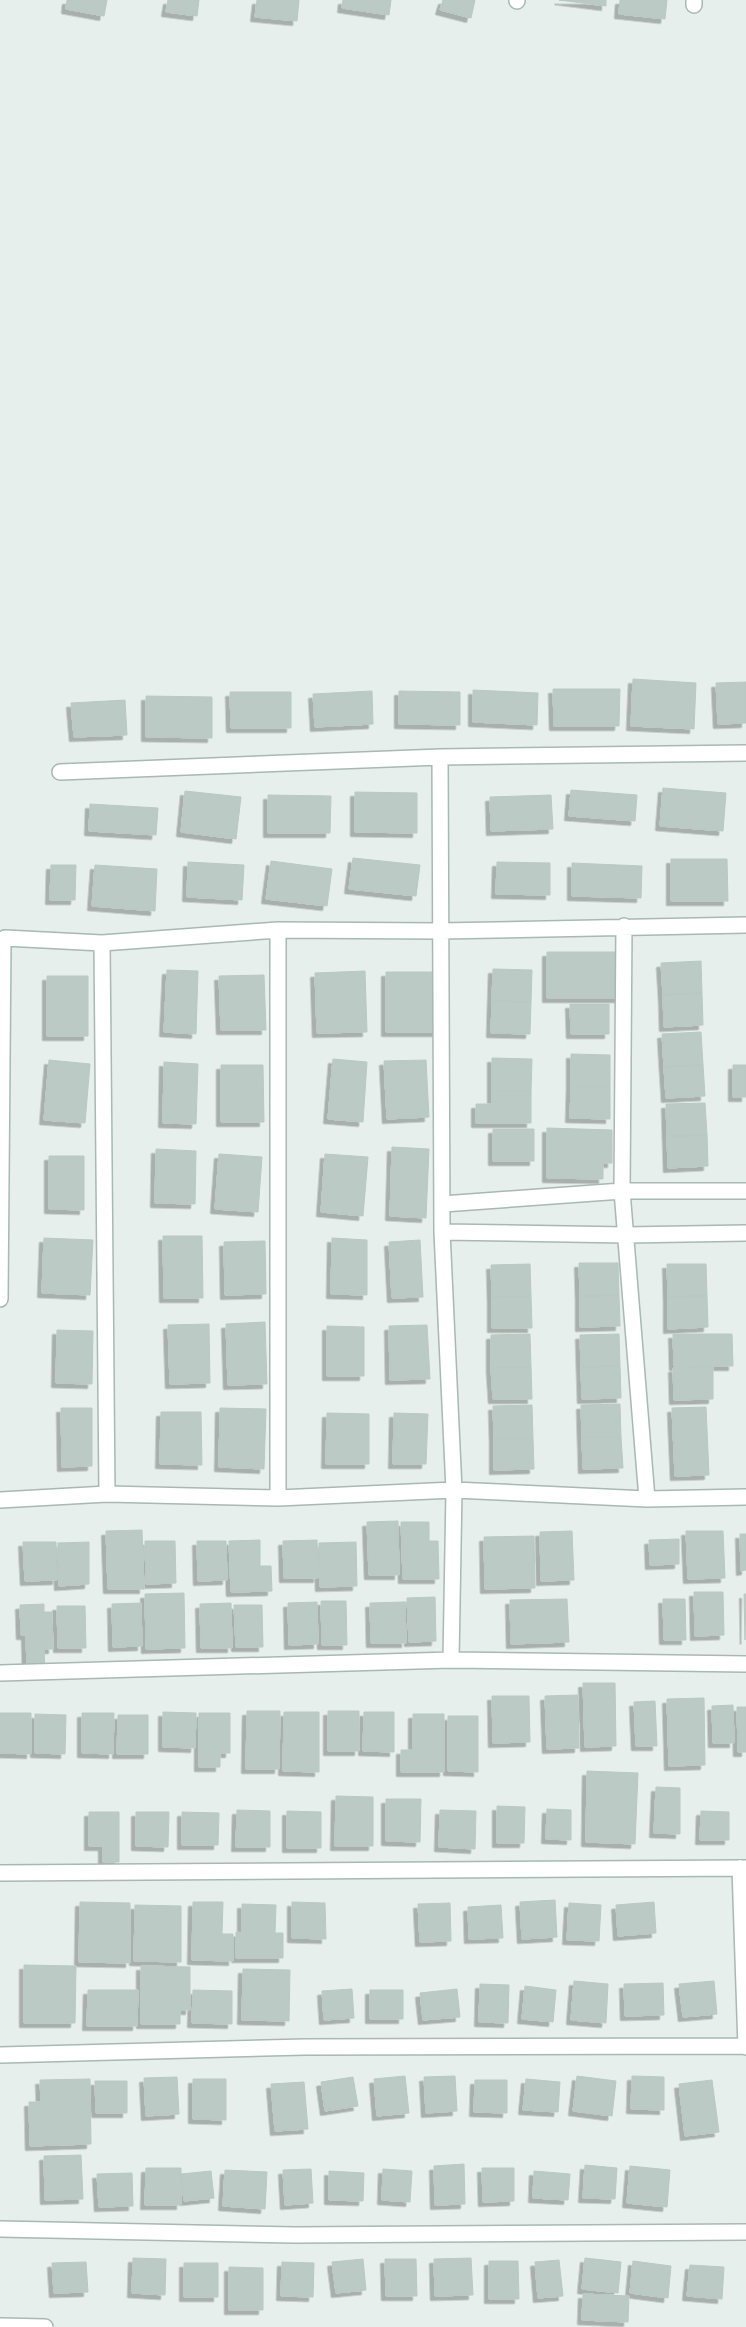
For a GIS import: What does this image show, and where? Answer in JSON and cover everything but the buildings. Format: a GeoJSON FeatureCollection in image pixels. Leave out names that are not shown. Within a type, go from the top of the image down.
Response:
{"type":"FeatureCollection","features":[{"type":"Feature","properties":{"kind":"street"},"geometry":{"type":"LineString","coordinates":[[60,772],[440,757],[746,753]]}},
{"type":"Feature","properties":{"kind":"street"},"geometry":{"type":"LineString","coordinates":[[440,757],[442,1232],[454,1490],[451,1660]]}},
{"type":"Feature","properties":{"kind":"street"},"geometry":{"type":"LineString","coordinates":[[0,1299],[1,1009],[3,941],[6,938],[102,943],[278,930],[440,931],[746,925]]}},
{"type":"Feature","properties":{"kind":"street"},"geometry":{"type":"LineString","coordinates":[[624,926],[622,1191],[647,1499]]}},
{"type":"Feature","properties":{"kind":"street"},"geometry":{"type":"LineString","coordinates":[[278,930],[278,1498]]}},
{"type":"Feature","properties":{"kind":"street"},"geometry":{"type":"LineString","coordinates":[[102,943],[108,1494]]}},
{"type":"Feature","properties":{"kind":"street"},"geometry":{"type":"LineString","coordinates":[[442,1204],[622,1191],[746,1190]]}},
{"type":"Feature","properties":{"kind":"street"},"geometry":{"type":"LineString","coordinates":[[442,1232],[746,1233]]}},
{"type":"Feature","properties":{"kind":"street"},"geometry":{"type":"LineString","coordinates":[[0,1500],[108,1494],[278,1498],[454,1490],[647,1499],[746,1497]]}},
{"type":"Feature","properties":{"kind":"street"},"geometry":{"type":"LineString","coordinates":[[0,1673],[451,1660],[746,1664]]}},
{"type":"Feature","properties":{"kind":"street"},"geometry":{"type":"LineString","coordinates":[[0,2055],[314,2047],[746,2046],[743,1868],[1,1874]]}},
{"type":"Feature","properties":{"kind":"street"},"geometry":{"type":"LineString","coordinates":[[0,2229],[295,2235],[746,2232]]}},
{"type":"Feature","properties":{"kind":"street"},"geometry":{"type":"LineString","coordinates":[[0,2326],[45,2327]]}}]}
